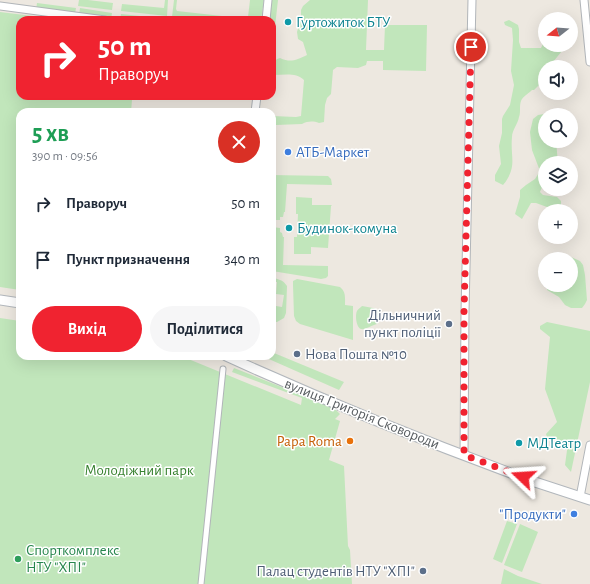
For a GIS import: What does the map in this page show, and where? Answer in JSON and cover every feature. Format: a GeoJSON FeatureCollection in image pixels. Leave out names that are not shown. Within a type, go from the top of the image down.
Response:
{"type":"FeatureCollection","features":[{"type":"Feature","properties":{"kind":"main road"},"geometry":{"type":"LineString","coordinates":[[0,300],[16,302]]}},
{"type":"Feature","properties":{"kind":"main road","name":"вулиця Григорія Сковороди"},"geometry":{"type":"LineString","coordinates":[[235,360],[344,408],[464,455],[590,500]]}},
{"type":"Feature","properties":{"kind":"street"},"geometry":{"type":"LineString","coordinates":[[266,16],[268,0]]}},
{"type":"Feature","properties":{"kind":"street"},"geometry":{"type":"LineString","coordinates":[[464,455],[464,312],[472,0]]}},
{"type":"Feature","properties":{"kind":"street"},"geometry":{"type":"LineString","coordinates":[[584,0],[590,62]]}},
{"type":"Feature","properties":{"kind":"street"},"geometry":{"type":"LineString","coordinates":[[0,6],[75,16]]}},
{"type":"Feature","properties":{"kind":"street"},"geometry":{"type":"LineString","coordinates":[[201,584],[223,369]]}},
{"type":"Feature","properties":{"kind":"street"},"geometry":{"type":"LineString","coordinates":[[580,497],[590,445]]}},
{"type":"Feature","properties":{"kind":"green space"},"geometry":{"type":"Polygon","coordinates":[[[79,0],[113,3],[112,10],[78,6],[79,0]]]}},
{"type":"Feature","properties":{"kind":"green space"},"geometry":{"type":"Polygon","coordinates":[[[165,0],[168,0],[167,16],[121,11],[122,4],[164,8],[165,0]]]}},
{"type":"Feature","properties":{"kind":"green space"},"geometry":{"type":"Polygon","coordinates":[[[174,0],[177,0],[177,11],[222,16],[172,16],[174,0]]]}},
{"type":"Feature","properties":{"kind":"green space"},"geometry":{"type":"Polygon","coordinates":[[[250,0],[264,0],[262,16],[248,16],[250,0]]]}},
{"type":"Feature","properties":{"kind":"green space"},"geometry":{"type":"Polygon","coordinates":[[[271,0],[278,0],[276,18],[276,16],[269,16],[271,0]]]}},
{"type":"Feature","properties":{"kind":"green space"},"geometry":{"type":"Polygon","coordinates":[[[310,0],[368,0],[366,50],[384,50],[385,25],[427,25],[426,71],[383,70],[383,61],[367,61],[366,65],[358,68],[337,67],[333,70],[331,94],[327,98],[325,105],[324,122],[276,125],[276,116],[301,116],[304,80],[301,77],[294,75],[276,75],[276,61],[280,58],[294,60],[307,55],[303,42],[298,39],[297,32],[303,6],[310,0]]]}},
{"type":"Feature","properties":{"kind":"green space"},"geometry":{"type":"Polygon","coordinates":[[[37,3],[76,8],[75,14],[36,10],[37,3]]]}},
{"type":"Feature","properties":{"kind":"green space"},"geometry":{"type":"Polygon","coordinates":[[[80,8],[112,13],[112,16],[79,15],[80,8]]]}},
{"type":"Feature","properties":{"kind":"green space"},"geometry":{"type":"Polygon","coordinates":[[[0,12],[32,16],[16,16],[16,100],[132,100],[131,108],[16,108],[16,289],[0,287],[0,12]]]}},
{"type":"Feature","properties":{"kind":"green space"},"geometry":{"type":"Polygon","coordinates":[[[121,14],[140,16],[121,16],[121,14]]]}},
{"type":"Feature","properties":{"kind":"green space"},"geometry":{"type":"Polygon","coordinates":[[[509,20],[518,25],[519,42],[521,48],[538,48],[538,52],[562,52],[554,60],[538,60],[538,86],[524,96],[521,101],[520,113],[512,134],[512,167],[508,179],[503,185],[495,181],[495,175],[501,164],[499,146],[502,133],[502,119],[510,105],[514,85],[511,71],[513,40],[512,28],[505,25],[504,22],[509,20]]]}},
{"type":"Feature","properties":{"kind":"green space"},"geometry":{"type":"Polygon","coordinates":[[[538,115],[538,148],[557,148],[557,156],[538,156],[538,166],[532,150],[530,132],[533,119],[538,115]]]}},
{"type":"Feature","properties":{"kind":"green space"},"geometry":{"type":"Polygon","coordinates":[[[538,174],[538,196],[557,197],[561,201],[561,204],[531,203],[522,219],[515,214],[520,197],[520,190],[535,179],[538,174]]]}},
{"type":"Feature","properties":{"kind":"green space"},"geometry":{"type":"Polygon","coordinates":[[[276,175],[328,176],[331,179],[332,185],[287,184],[285,212],[283,217],[280,217],[280,220],[276,220],[276,175]]]}},
{"type":"Feature","properties":{"kind":"green space"},"geometry":{"type":"Polygon","coordinates":[[[296,197],[312,198],[312,205],[332,205],[328,248],[311,247],[311,254],[294,254],[294,237],[297,237],[298,214],[296,214],[296,197]]]}},
{"type":"Feature","properties":{"kind":"green space"},"geometry":{"type":"Polygon","coordinates":[[[276,228],[280,228],[280,232],[284,237],[283,265],[328,266],[328,276],[321,279],[276,272],[276,228]]]}},
{"type":"Feature","properties":{"kind":"green space"},"geometry":{"type":"Polygon","coordinates":[[[578,260],[580,261],[583,265],[585,275],[587,300],[585,304],[582,308],[571,308],[565,305],[559,297],[550,292],[578,292],[578,260]]]}},
{"type":"Feature","properties":{"kind":"green space"},"geometry":{"type":"Polygon","coordinates":[[[276,279],[281,280],[287,286],[286,313],[284,318],[276,322],[276,306],[282,307],[284,295],[276,294],[276,279]]]}},
{"type":"Feature","properties":{"kind":"green space"},"geometry":{"type":"Polygon","coordinates":[[[297,279],[340,287],[342,289],[345,295],[345,305],[353,306],[353,340],[300,324],[296,321],[294,316],[293,281],[297,279]]]}},
{"type":"Feature","properties":{"kind":"green space"},"geometry":{"type":"Polygon","coordinates":[[[362,306],[380,311],[377,324],[364,329],[359,328],[356,321],[356,315],[357,311],[362,306]]]}},
{"type":"Feature","properties":{"kind":"green space","name":"Молодіжний парк"},"geometry":{"type":"Polygon","coordinates":[[[0,318],[16,320],[16,360],[191,360],[301,405],[302,398],[232,372],[234,368],[322,403],[335,409],[340,414],[335,419],[340,421],[329,460],[344,466],[348,546],[350,550],[352,584],[0,584],[0,318]]]}},
{"type":"Feature","properties":{"kind":"green space"},"geometry":{"type":"Polygon","coordinates":[[[547,322],[590,331],[590,382],[571,472],[565,465],[568,443],[547,437],[546,434],[557,422],[545,389],[550,337],[540,329],[540,326],[547,322]]]}},
{"type":"Feature","properties":{"kind":"green space"},"geometry":{"type":"Polygon","coordinates":[[[276,354],[344,382],[339,390],[271,360],[276,360],[276,354]]]}},
{"type":"Feature","properties":{"kind":"green space"},"geometry":{"type":"Polygon","coordinates":[[[507,521],[517,524],[502,563],[493,559],[507,521]]]}},
{"type":"Feature","properties":{"kind":"green space"},"geometry":{"type":"Polygon","coordinates":[[[520,524],[538,532],[522,572],[504,565],[520,524]]]}},
{"type":"Feature","properties":{"kind":"green space"},"geometry":{"type":"Polygon","coordinates":[[[504,569],[518,576],[542,584],[501,584],[504,569]]]}},
{"type":"Feature","properties":{"kind":"place","name":"Гуртожиток БТУ"},"geometry":{"type":"Point","coordinates":[288,22]}},
{"type":"Feature","properties":{"kind":"place","name":"АТБ-Маркет"},"geometry":{"type":"Point","coordinates":[288,152]}},
{"type":"Feature","properties":{"kind":"place","name":"Будинок-комуна"},"geometry":{"type":"Point","coordinates":[289,228]}},
{"type":"Feature","properties":{"kind":"place","name":"Дільничний пункт поліції"},"geometry":{"type":"Point","coordinates":[449,324]}},
{"type":"Feature","properties":{"kind":"place","name":"Нова Пошта №10"},"geometry":{"type":"Point","coordinates":[297,354]}},
{"type":"Feature","properties":{"kind":"place","name":"Papa Roma"},"geometry":{"type":"Point","coordinates":[350,441]}},
{"type":"Feature","properties":{"kind":"place","name":"МДТеатр"},"geometry":{"type":"Point","coordinates":[519,443]}},
{"type":"Feature","properties":{"kind":"place","name":"\"Продукти\""},"geometry":{"type":"Point","coordinates":[574,514]}},
{"type":"Feature","properties":{"kind":"place","name":"Спорткомплекс НТУ \"ХПІ\""},"geometry":{"type":"Point","coordinates":[18,559]}},
{"type":"Feature","properties":{"kind":"place","name":"Палац студентів НТУ \"ХПІ\""},"geometry":{"type":"Point","coordinates":[423,571]}},
{"type":"Feature","properties":{"kind":"route"},"geometry":{"type":"LineString","coordinates":[[471,47],[464,312],[464,455],[523,477]]}}]}
